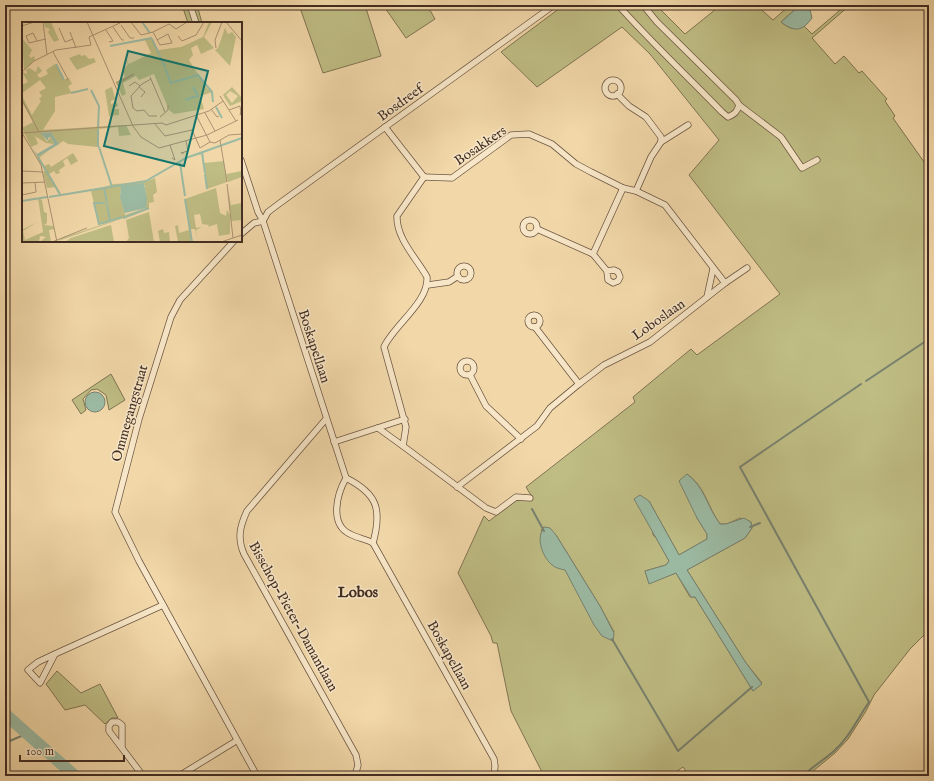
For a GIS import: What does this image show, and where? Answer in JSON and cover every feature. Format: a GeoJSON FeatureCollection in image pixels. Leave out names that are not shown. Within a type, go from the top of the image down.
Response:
{"type":"FeatureCollection","features":[{"type":"Feature","properties":{"kind":"street"},"geometry":{"type":"LineString","coordinates":[[190,5],[196,22]]}},
{"type":"Feature","properties":{"kind":"street","name":"Bosdreef"},"geometry":{"type":"LineString","coordinates":[[263,221],[268,212],[554,5]]}},
{"type":"Feature","properties":{"kind":"street"},"geometry":{"type":"LineString","coordinates":[[618,5],[655,46],[728,117],[738,111],[740,106]]}},
{"type":"Feature","properties":{"kind":"street"},"geometry":{"type":"LineString","coordinates":[[643,5],[740,106],[781,137],[802,168],[817,160]]}},
{"type":"Feature","properties":{"kind":"street"},"geometry":{"type":"LineString","coordinates":[[617,94],[629,106],[641,113],[652,123],[659,132],[661,142]]}},
{"type":"Feature","properties":{"kind":"street"},"geometry":{"type":"LineString","coordinates":[[636,191],[651,157],[661,142],[688,125]]}},
{"type":"Feature","properties":{"kind":"street"},"geometry":{"type":"LineString","coordinates":[[385,127],[424,177],[397,216],[397,224],[400,233],[427,277],[428,285],[423,294],[388,338],[384,348],[405,419],[406,427],[402,446]]}},
{"type":"Feature","properties":{"kind":"street","name":"Bosakkers"},"geometry":{"type":"LineString","coordinates":[[424,177],[452,178],[511,136],[529,134],[552,144],[576,164],[623,188],[636,191],[665,205],[713,269],[725,282]]}},
{"type":"Feature","properties":{"kind":"street","name":"Boskapellaan"},"geometry":{"type":"LineString","coordinates":[[242,163],[258,212],[263,221],[346,478]]}},
{"type":"Feature","properties":{"kind":"street"},"geometry":{"type":"LineString","coordinates":[[593,254],[623,188]]}},
{"type":"Feature","properties":{"kind":"street"},"geometry":{"type":"LineString","coordinates":[[242,233],[254,223],[263,221]]}},
{"type":"Feature","properties":{"kind":"street"},"geometry":{"type":"LineString","coordinates":[[537,229],[593,254],[607,271]]}},
{"type":"Feature","properties":{"kind":"street","name":"Ommegangstraat"},"geometry":{"type":"LineString","coordinates":[[233,242],[180,300],[171,317],[139,419],[115,512],[236,741],[257,776]]}},
{"type":"Feature","properties":{"kind":"street","name":"Loboslaan"},"geometry":{"type":"LineString","coordinates":[[457,487],[537,426],[550,408],[604,365],[650,342],[725,282],[747,268]]}},
{"type":"Feature","properties":{"kind":"street"},"geometry":{"type":"LineString","coordinates":[[707,297],[713,269]]}},
{"type":"Feature","properties":{"kind":"street"},"geometry":{"type":"LineString","coordinates":[[428,285],[449,282],[458,276]]}},
{"type":"Feature","properties":{"kind":"street"},"geometry":{"type":"LineString","coordinates":[[535,327],[579,384]]}},
{"type":"Feature","properties":{"kind":"street"},"geometry":{"type":"LineString","coordinates":[[470,375],[486,406],[521,439]]}},
{"type":"Feature","properties":{"kind":"street","name":"Bisschop-Pieter-Damantlaan"},"geometry":{"type":"LineString","coordinates":[[326,419],[247,511],[241,524],[239,540],[244,554],[353,750],[358,765],[356,776]]}},
{"type":"Feature","properties":{"kind":"street"},"geometry":{"type":"LineString","coordinates":[[334,442],[405,419]]}},
{"type":"Feature","properties":{"kind":"street"},"geometry":{"type":"LineString","coordinates":[[378,428],[486,508],[496,512],[516,497],[530,498]]}},
{"type":"Feature","properties":{"kind":"street"},"geometry":{"type":"LineString","coordinates":[[346,478],[362,488],[376,503],[378,524],[373,543],[349,534],[338,520],[336,508],[346,478]]}},
{"type":"Feature","properties":{"kind":"street","name":"Boskapellaan"},"geometry":{"type":"LineString","coordinates":[[373,543],[494,759],[494,775],[503,776]]}},
{"type":"Feature","properties":{"kind":"street"},"geometry":{"type":"LineString","coordinates":[[55,654],[40,683],[28,670],[38,662],[55,654],[163,605]]}},
{"type":"Feature","properties":{"kind":"street"},"geometry":{"type":"LineString","coordinates":[[180,776],[236,741]]}},
{"type":"Feature","properties":{"kind":"street"},"geometry":{"type":"LineString","coordinates":[[122,748],[143,776]]}},
{"type":"Feature","properties":{"kind":"shaded area"},"geometry":{"type":"Polygon","coordinates":[[[182,5],[197,5],[202,22],[188,22],[182,5]]]}},
{"type":"Feature","properties":{"kind":"shaded area"},"geometry":{"type":"Polygon","coordinates":[[[299,5],[365,5],[381,56],[323,73],[299,5]]]}},
{"type":"Feature","properties":{"kind":"shaded area"},"geometry":{"type":"Polygon","coordinates":[[[383,5],[427,5],[435,19],[406,38],[383,5]]]}},
{"type":"Feature","properties":{"kind":"shaded area"},"geometry":{"type":"Polygon","coordinates":[[[564,5],[656,5],[685,34],[721,5],[756,5],[773,20],[790,5],[800,5],[781,22],[792,28],[804,26],[812,34],[839,11],[842,5],[850,5],[812,38],[835,64],[844,56],[859,73],[862,71],[887,99],[885,101],[895,116],[893,118],[929,169],[929,630],[910,649],[874,695],[866,711],[848,739],[835,753],[807,776],[689,776],[683,767],[670,776],[544,776],[511,711],[497,643],[493,643],[491,636],[458,573],[484,516],[489,521],[517,500],[526,500],[532,497],[526,487],[635,402],[633,397],[691,349],[697,355],[780,294],[689,175],[719,140],[650,54],[622,27],[537,87],[501,52],[564,5]],[[687,474],[697,518],[707,534],[707,539],[679,555],[649,501],[653,535],[657,539],[669,561],[666,565],[645,571],[649,583],[676,573],[690,597],[695,597],[753,691],[762,683],[746,663],[687,570],[745,538],[752,528],[751,522],[740,518],[727,524],[720,524],[702,491],[687,474]],[[544,527],[541,530],[570,577],[614,632],[600,606],[556,535],[544,527]]]}},
{"type":"Feature","properties":{"kind":"shaded area"},"geometry":{"type":"Polygon","coordinates":[[[800,5],[809,5],[812,18],[805,26],[794,29],[781,22],[800,5]]]}},
{"type":"Feature","properties":{"kind":"shaded area"},"geometry":{"type":"Polygon","coordinates":[[[111,374],[125,400],[109,410],[106,395],[97,389],[91,390],[83,399],[86,410],[81,414],[72,400],[111,374]]]}},
{"type":"Feature","properties":{"kind":"shaded area"},"geometry":{"type":"Polygon","coordinates":[[[95,392],[102,395],[105,402],[102,409],[95,412],[88,409],[85,402],[88,395],[95,392]]]}},
{"type":"Feature","properties":{"kind":"shaded area"},"geometry":{"type":"Polygon","coordinates":[[[687,474],[702,491],[720,524],[726,524],[744,518],[751,522],[752,528],[745,538],[687,570],[746,663],[762,684],[753,691],[695,597],[691,597],[676,573],[649,584],[645,571],[666,565],[669,561],[634,499],[640,495],[649,501],[679,555],[707,539],[707,534],[697,518],[679,481],[687,474]]]}},
{"type":"Feature","properties":{"kind":"shaded area"},"geometry":{"type":"Polygon","coordinates":[[[545,527],[550,528],[556,535],[600,606],[614,633],[613,641],[602,636],[594,625],[565,570],[553,565],[545,556],[541,546],[540,535],[545,527]]]}},
{"type":"Feature","properties":{"kind":"shaded area"},"geometry":{"type":"Polygon","coordinates":[[[57,671],[81,693],[100,684],[118,718],[112,718],[105,724],[85,705],[65,710],[46,684],[57,671]]]}},
{"type":"Feature","properties":{"kind":"waterway"},"geometry":{"type":"LineString","coordinates":[[866,381],[929,339]]}},
{"type":"Feature","properties":{"kind":"waterway"},"geometry":{"type":"LineString","coordinates":[[803,776],[839,746],[849,734],[869,702],[740,467],[861,384]]}},
{"type":"Feature","properties":{"kind":"waterway"},"geometry":{"type":"LineString","coordinates":[[532,509],[544,531]]}},
{"type":"Feature","properties":{"kind":"waterway"},"geometry":{"type":"LineString","coordinates":[[750,527],[760,523]]}},
{"type":"Feature","properties":{"kind":"waterway"},"geometry":{"type":"LineString","coordinates":[[612,639],[678,751],[752,687]]}},
{"type":"Feature","properties":{"kind":"waterway"},"geometry":{"type":"LineString","coordinates":[[5,714],[75,776]]}},
{"type":"Feature","properties":{"kind":"waterway"},"geometry":{"type":"LineString","coordinates":[[5,743],[26,734]]}},
{"type":"Feature","properties":{"kind":"district","name":"Lobos"},"geometry":{"type":"Point","coordinates":[358,592]}}]}
